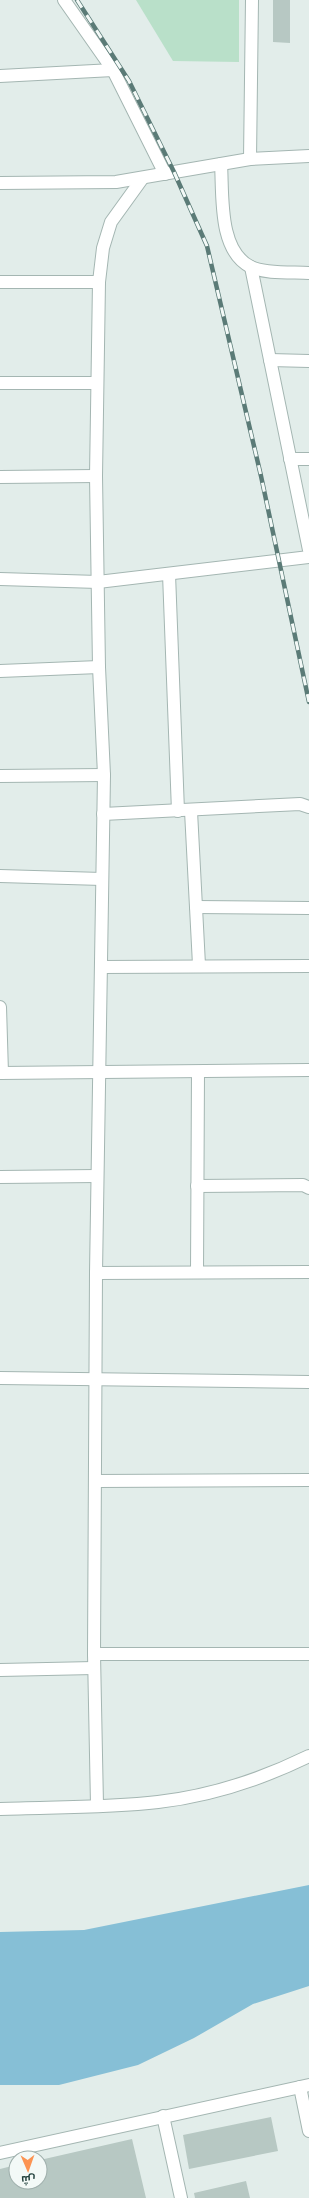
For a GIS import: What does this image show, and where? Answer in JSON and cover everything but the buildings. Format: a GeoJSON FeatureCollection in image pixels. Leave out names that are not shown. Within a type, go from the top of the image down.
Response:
{"type":"FeatureCollection","features":[{"type":"Feature","properties":{"kind":"street"},"geometry":{"type":"LineString","coordinates":[[64,0],[113,70],[165,174]]}},
{"type":"Feature","properties":{"kind":"street"},"geometry":{"type":"LineString","coordinates":[[250,159],[252,0]]}},
{"type":"Feature","properties":{"kind":"street"},"geometry":{"type":"LineString","coordinates":[[0,76],[113,70]]}},
{"type":"Feature","properties":{"kind":"street"},"geometry":{"type":"LineString","coordinates":[[0,183],[116,182],[142,179],[250,159],[309,156]]}},
{"type":"Feature","properties":{"kind":"street"},"geometry":{"type":"LineString","coordinates":[[221,164],[226,233],[235,253],[251,267],[272,271],[309,273]]}},
{"type":"Feature","properties":{"kind":"street"},"geometry":{"type":"LineString","coordinates":[[98,1805],[94,1668],[96,1273],[98,1073],[102,967],[104,775],[99,667],[96,476],[99,282],[103,248],[110,222],[142,179]]}},
{"type":"Feature","properties":{"kind":"street"},"geometry":{"type":"LineString","coordinates":[[251,267],[309,550]]}},
{"type":"Feature","properties":{"kind":"street"},"geometry":{"type":"LineString","coordinates":[[0,282],[99,282]]}},
{"type":"Feature","properties":{"kind":"street"},"geometry":{"type":"LineString","coordinates":[[270,360],[309,361]]}},
{"type":"Feature","properties":{"kind":"street"},"geometry":{"type":"LineString","coordinates":[[0,383],[98,383]]}},
{"type":"Feature","properties":{"kind":"street"},"geometry":{"type":"LineString","coordinates":[[290,459],[309,459]]}},
{"type":"Feature","properties":{"kind":"street"},"geometry":{"type":"LineString","coordinates":[[0,477],[96,476]]}},
{"type":"Feature","properties":{"kind":"street"},"geometry":{"type":"LineString","coordinates":[[0,578],[98,582],[309,556]]}},
{"type":"Feature","properties":{"kind":"street"},"geometry":{"type":"LineString","coordinates":[[169,574],[178,811]]}},
{"type":"Feature","properties":{"kind":"street"},"geometry":{"type":"LineString","coordinates":[[0,671],[99,667]]}},
{"type":"Feature","properties":{"kind":"street"},"geometry":{"type":"LineString","coordinates":[[0,776],[104,775]]}},
{"type":"Feature","properties":{"kind":"street"},"geometry":{"type":"LineString","coordinates":[[103,814],[191,811],[300,804],[309,807]]}},
{"type":"Feature","properties":{"kind":"street"},"geometry":{"type":"LineString","coordinates":[[191,811],[199,965]]}},
{"type":"Feature","properties":{"kind":"street"},"geometry":{"type":"LineString","coordinates":[[0,876],[102,878]]}},
{"type":"Feature","properties":{"kind":"street"},"geometry":{"type":"LineString","coordinates":[[196,907],[309,908]]}},
{"type":"Feature","properties":{"kind":"street"},"geometry":{"type":"LineString","coordinates":[[102,967],[199,965],[309,966]]}},
{"type":"Feature","properties":{"kind":"street"},"geometry":{"type":"LineString","coordinates":[[0,1007],[1,1073],[309,1070]]}},
{"type":"Feature","properties":{"kind":"street"},"geometry":{"type":"LineString","coordinates":[[197,1272],[198,1072]]}},
{"type":"Feature","properties":{"kind":"street"},"geometry":{"type":"LineString","coordinates":[[0,1177],[97,1176]]}},
{"type":"Feature","properties":{"kind":"street"},"geometry":{"type":"LineString","coordinates":[[197,1186],[302,1185],[309,1188]]}},
{"type":"Feature","properties":{"kind":"street"},"geometry":{"type":"LineString","coordinates":[[96,1273],[309,1272]]}},
{"type":"Feature","properties":{"kind":"street"},"geometry":{"type":"LineString","coordinates":[[0,1378],[96,1378],[309,1382]]}},
{"type":"Feature","properties":{"kind":"street"},"geometry":{"type":"LineString","coordinates":[[96,1481],[309,1480]]}},
{"type":"Feature","properties":{"kind":"street"},"geometry":{"type":"LineString","coordinates":[[94,1654],[309,1654]]}},
{"type":"Feature","properties":{"kind":"street"},"geometry":{"type":"LineString","coordinates":[[0,1670],[94,1668]]}},
{"type":"Feature","properties":{"kind":"street"},"geometry":{"type":"LineString","coordinates":[[0,1809],[159,1802],[207,1793],[243,1783],[286,1768],[309,1756]]}},
{"type":"Feature","properties":{"kind":"street"},"geometry":{"type":"LineString","coordinates":[[0,2153],[304,2086],[309,2131]]}},
{"type":"Feature","properties":{"kind":"street"},"geometry":{"type":"LineString","coordinates":[[163,2116],[181,2198]]}},
{"type":"Feature","properties":{"kind":"green space"},"geometry":{"type":"Polygon","coordinates":[[[136,0],[239,0],[239,62],[173,61],[136,0]]]}},
{"type":"Feature","properties":{"kind":"water"},"geometry":{"type":"Polygon","coordinates":[[[309,1885],[309,1986],[253,2004],[194,2038],[138,2065],[59,2085],[0,2085],[0,1932],[84,1930],[309,1885]]]}},
{"type":"Feature","properties":{"kind":"railway"},"geometry":{"type":"LineString","coordinates":[[77,0],[129,81],[174,172],[207,246],[261,476],[309,702]]}}]}
